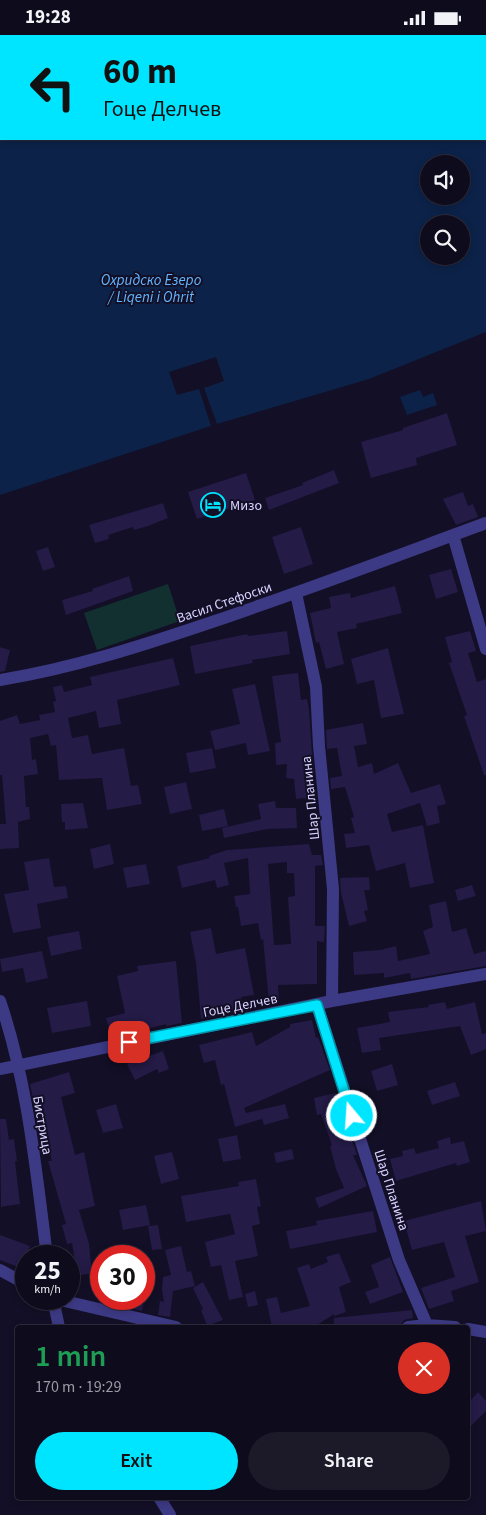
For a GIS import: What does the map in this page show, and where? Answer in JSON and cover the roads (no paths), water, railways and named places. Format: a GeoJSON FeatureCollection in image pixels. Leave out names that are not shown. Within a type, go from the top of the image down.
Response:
{"type":"FeatureCollection","features":[{"type":"Feature","properties":{"kind":"street","name":"Васил Стефоски"},"geometry":{"type":"LineString","coordinates":[[0,680],[50,672],[116,655],[296,593],[486,523]]}},
{"type":"Feature","properties":{"kind":"street"},"geometry":{"type":"LineString","coordinates":[[453,535],[486,649]]}},
{"type":"Feature","properties":{"kind":"street","name":"Шар Планина"},"geometry":{"type":"LineString","coordinates":[[296,593],[316,687],[319,746],[333,889],[332,1001]]}},
{"type":"Feature","properties":{"kind":"street","name":"Гоце Делчев"},"geometry":{"type":"LineString","coordinates":[[0,1069],[178,1031],[486,974]]}},
{"type":"Feature","properties":{"kind":"street","name":"Бистрица"},"geometry":{"type":"LineString","coordinates":[[0,1001],[14,1044],[38,1183],[46,1245]]}},
{"type":"Feature","properties":{"kind":"street","name":"Шар Планина"},"geometry":{"type":"LineString","coordinates":[[317,1005],[399,1261],[427,1325]]}},
{"type":"Feature","properties":{"kind":"street"},"geometry":{"type":"LineString","coordinates":[[0,1270],[15,1278]]}},
{"type":"Feature","properties":{"kind":"street"},"geometry":{"type":"LineString","coordinates":[[80,1305],[167,1325]]}},
{"type":"Feature","properties":{"kind":"street"},"geometry":{"type":"LineString","coordinates":[[56,1310],[59,1325]]}},
{"type":"Feature","properties":{"kind":"street"},"geometry":{"type":"LineString","coordinates":[[470,1329],[486,1332]]}},
{"type":"Feature","properties":{"kind":"street"},"geometry":{"type":"LineString","coordinates":[[161,1500],[170,1515]]}},
{"type":"Feature","properties":{"kind":"water","name":"Охридско Езеро / Liqeni i Ohrit"},"geometry":{"type":"Polygon","coordinates":[[[0,140],[486,140],[486,332],[369,379],[217,424],[0,495],[0,140]]]}},
{"type":"Feature","properties":{"kind":"water"},"geometry":{"type":"Polygon","coordinates":[[[420,390],[423,397],[433,393],[437,405],[407,415],[400,397],[420,390]]]}},
{"type":"Feature","properties":{"kind":"place","name":"Мизо"},"geometry":{"type":"Point","coordinates":[213,505]}}]}
